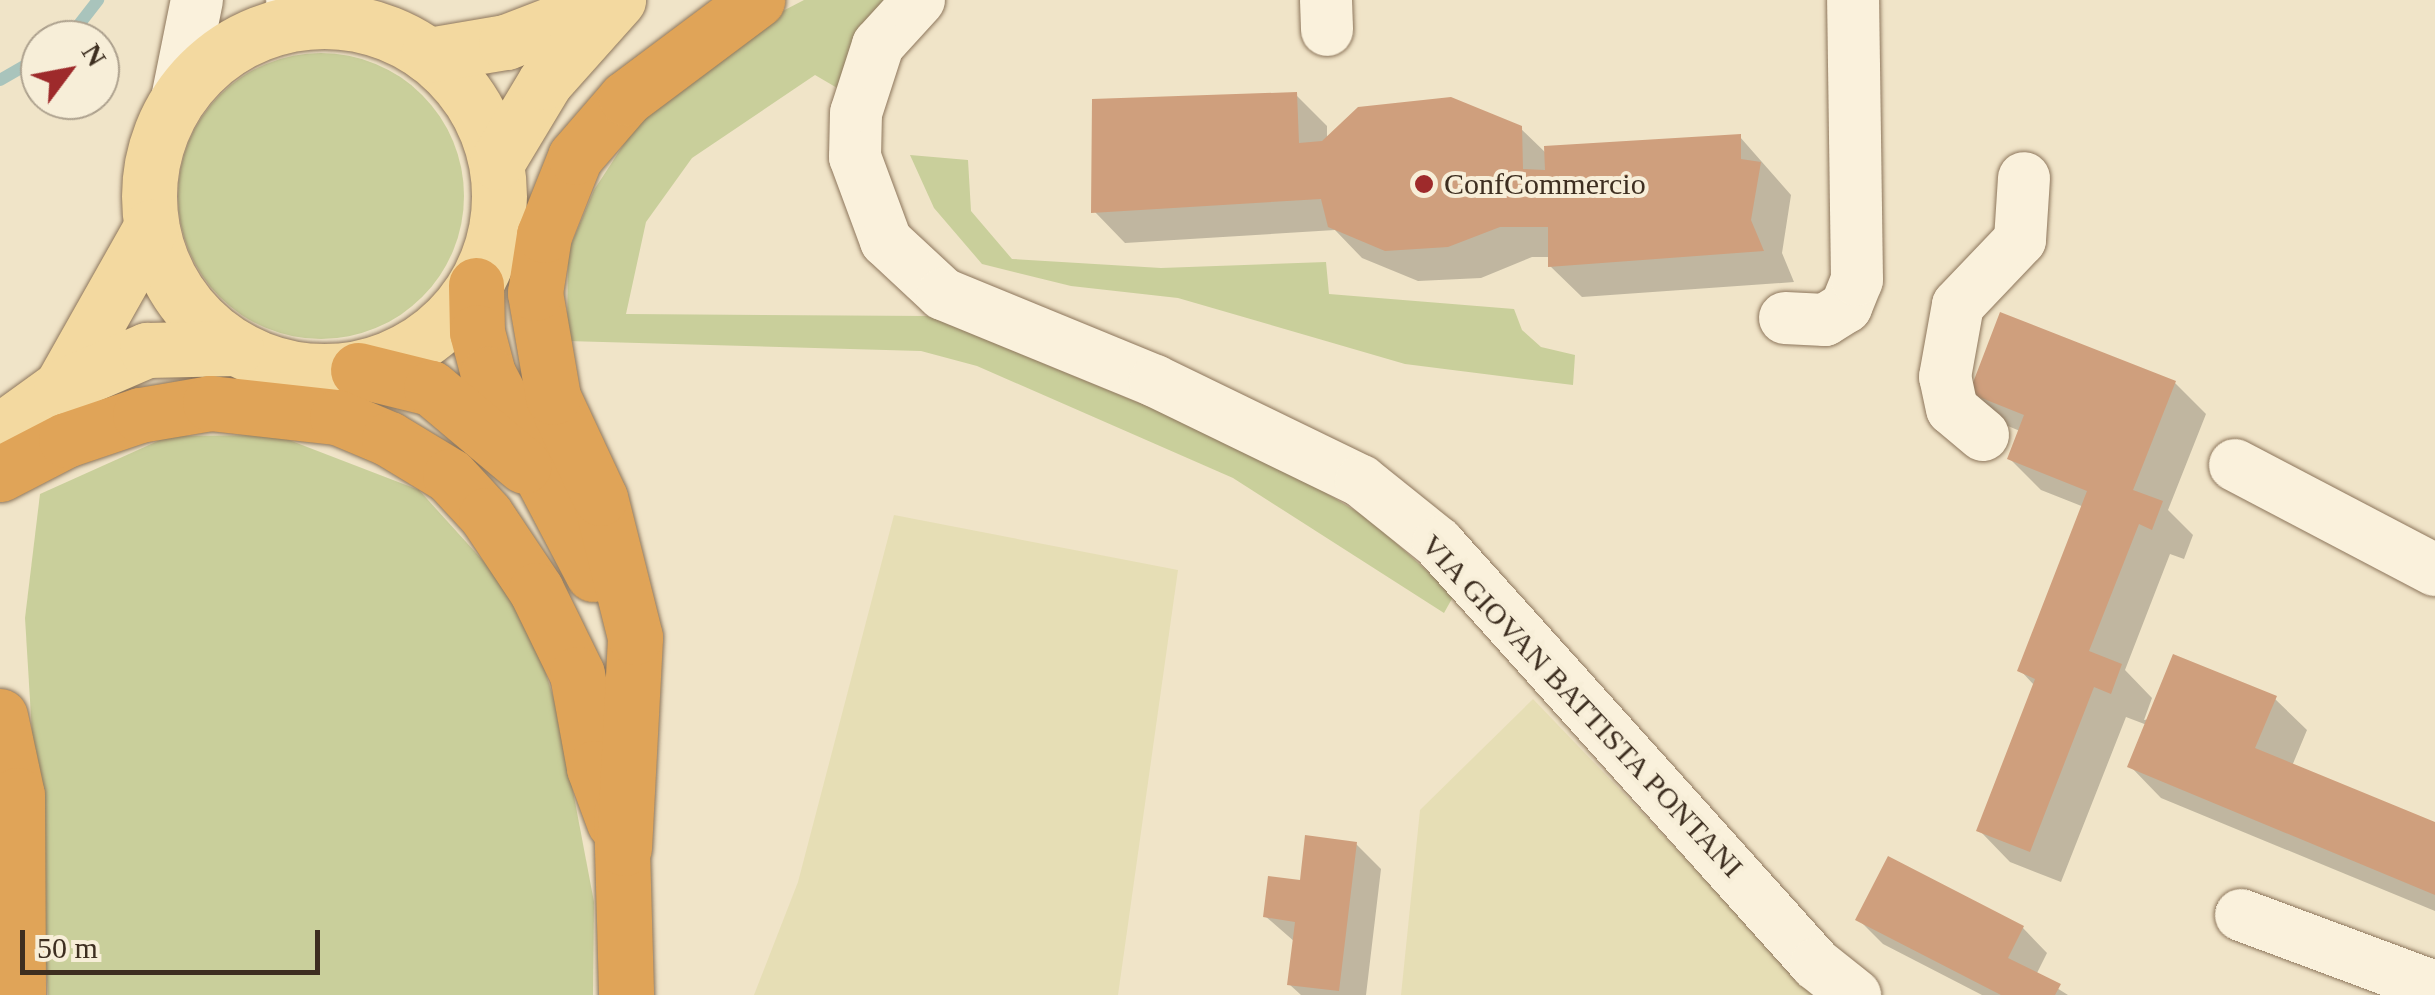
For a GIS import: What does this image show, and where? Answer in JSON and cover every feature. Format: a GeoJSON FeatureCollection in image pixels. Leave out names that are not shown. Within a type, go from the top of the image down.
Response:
{"type":"FeatureCollection","features":[{"type":"Feature","properties":{"kind":"highway"},"geometry":{"type":"LineString","coordinates":[[626,995],[624,848],[635,637],[600,498],[553,397],[535,294],[544,235],[575,156],[626,98],[756,0]]}},
{"type":"Feature","properties":{"kind":"highway"},"geometry":{"type":"LineString","coordinates":[[476,285],[477,332],[488,374],[555,496],[599,591],[624,848]]}},
{"type":"Feature","properties":{"kind":"highway"},"geometry":{"type":"LineString","coordinates":[[358,370],[431,388],[555,496]]}},
{"type":"Feature","properties":{"kind":"highway"},"geometry":{"type":"LineString","coordinates":[[0,474],[66,440],[140,415],[210,403],[337,417],[404,448],[450,476],[486,515],[536,590],[577,674],[594,768],[624,848]]}},
{"type":"Feature","properties":{"kind":"highway"},"geometry":{"type":"LineString","coordinates":[[0,716],[17,794],[18,995]]}},
{"type":"Feature","properties":{"kind":"main road"},"geometry":{"type":"LineString","coordinates":[[428,55],[506,42],[616,0]]}},
{"type":"Feature","properties":{"kind":"main road"},"geometry":{"type":"LineString","coordinates":[[497,162],[545,82],[616,0]]}},
{"type":"Feature","properties":{"kind":"main road"},"geometry":{"type":"LineString","coordinates":[[301,10],[392,34],[428,55],[475,109],[497,162],[493,246],[476,285],[446,324],[405,353],[358,370],[275,365],[236,348],[196,317],[167,275],[151,227],[148,182],[157,138],[177,98],[212,59],[301,10]]}},
{"type":"Feature","properties":{"kind":"main road"},"geometry":{"type":"LineString","coordinates":[[60,387],[151,227]]}},
{"type":"Feature","properties":{"kind":"main road"},"geometry":{"type":"LineString","coordinates":[[0,431],[60,387],[146,350],[236,348]]}},
{"type":"Feature","properties":{"kind":"street"},"geometry":{"type":"LineString","coordinates":[[177,98],[197,0]]}},
{"type":"Feature","properties":{"kind":"street","name":"VIA GIOVAN BATTISTA PONTANI"},"geometry":{"type":"LineString","coordinates":[[919,0],[878,46],[856,113],[855,157],[886,241],[943,294],[1156,381],[1361,481],[1438,543],[1816,964],[1855,995]]}},
{"type":"Feature","properties":{"kind":"street"},"geometry":{"type":"LineString","coordinates":[[1785,318],[1825,320],[1846,307],[1857,280],[1854,0]]}},
{"type":"Feature","properties":{"kind":"street"},"geometry":{"type":"LineString","coordinates":[[1983,435],[1952,408],[1945,377],[1958,305],[2020,240],[2024,178]]}},
{"type":"Feature","properties":{"kind":"street"},"geometry":{"type":"LineString","coordinates":[[2234,466],[2435,570]]}},
{"type":"Feature","properties":{"kind":"street"},"geometry":{"type":"LineString","coordinates":[[2241,915],[2435,987]]}},
{"type":"Feature","properties":{"kind":"shaded area"},"geometry":{"type":"Polygon","coordinates":[[[894,515],[1178,570],[1118,995],[754,995],[798,882],[894,515]]]}},
{"type":"Feature","properties":{"kind":"shaded area"},"geometry":{"type":"Polygon","coordinates":[[[1533,699],[1817,995],[1401,995],[1420,810],[1533,699]]]}},
{"type":"Feature","properties":{"kind":"green space"},"geometry":{"type":"Polygon","coordinates":[[[804,0],[887,0],[844,92],[815,75],[692,158],[646,222],[626,314],[928,316],[1258,452],[1369,519],[1454,595],[1444,613],[1233,478],[977,366],[921,351],[567,341],[568,252],[594,190],[637,124],[748,29],[804,0]]]}},
{"type":"Feature","properties":{"kind":"green space"},"geometry":{"type":"Polygon","coordinates":[[[321,53],[376,64],[401,77],[422,95],[440,116],[453,141],[464,196],[453,251],[440,276],[422,297],[401,315],[376,328],[321,339],[266,328],[241,315],[220,297],[202,276],[189,251],[178,196],[189,141],[202,116],[220,95],[241,77],[266,64],[321,53]]]}},
{"type":"Feature","properties":{"kind":"green space"},"geometry":{"type":"Polygon","coordinates":[[[910,155],[968,160],[971,211],[1012,259],[1161,268],[1326,262],[1329,294],[1514,309],[1522,330],[1541,347],[1575,355],[1573,385],[1405,364],[1178,298],[1071,286],[982,264],[934,208],[910,155]]]}},
{"type":"Feature","properties":{"kind":"green space"},"geometry":{"type":"Polygon","coordinates":[[[276,435],[419,490],[525,607],[558,712],[594,902],[593,995],[48,995],[25,618],[40,494],[169,436],[276,435]]]}},
{"type":"Feature","properties":{"kind":"building","name":"ConfCommercio"},"geometry":{"type":"Polygon","coordinates":[[[1297,92],[1299,143],[1322,141],[1358,107],[1451,97],[1522,126],[1523,169],[1545,170],[1544,146],[1741,134],[1741,159],[1761,162],[1751,220],[1764,251],[1548,267],[1548,227],[1500,227],[1448,247],[1385,251],[1328,227],[1321,199],[1091,213],[1092,99],[1297,92]]]}},
{"type":"Feature","properties":{"kind":"building"},"geometry":{"type":"Polygon","coordinates":[[[2000,312],[2176,381],[2133,490],[2163,501],[2152,530],[2139,524],[2089,651],[2122,664],[2111,694],[2094,687],[2030,852],[1976,831],[2035,679],[2017,671],[2087,491],[2007,459],[2024,415],[1969,393],[2000,312]]]}},
{"type":"Feature","properties":{"kind":"building"},"geometry":{"type":"Polygon","coordinates":[[[2173,654],[2277,696],[2255,748],[2435,822],[2435,895],[2127,767],[2173,654]]]}},
{"type":"Feature","properties":{"kind":"building"},"geometry":{"type":"Polygon","coordinates":[[[1305,835],[1357,842],[1339,991],[1287,985],[1295,922],[1263,917],[1268,876],[1300,880],[1305,835]]]}},
{"type":"Feature","properties":{"kind":"building"},"geometry":{"type":"Polygon","coordinates":[[[1888,856],[2024,926],[2008,958],[2061,984],[2055,995],[2001,995],[1855,920],[1888,856]]]}},
{"type":"Feature","properties":{"kind":"waterway"},"geometry":{"type":"LineString","coordinates":[[82,20],[98,0]]}},
{"type":"Feature","properties":{"kind":"waterway"},"geometry":{"type":"LineString","coordinates":[[0,80],[20,68]]}},
{"type":"Feature","properties":{"kind":"place","name":"ConfCommercio"},"geometry":{"type":"Point","coordinates":[1424,184]}}]}
